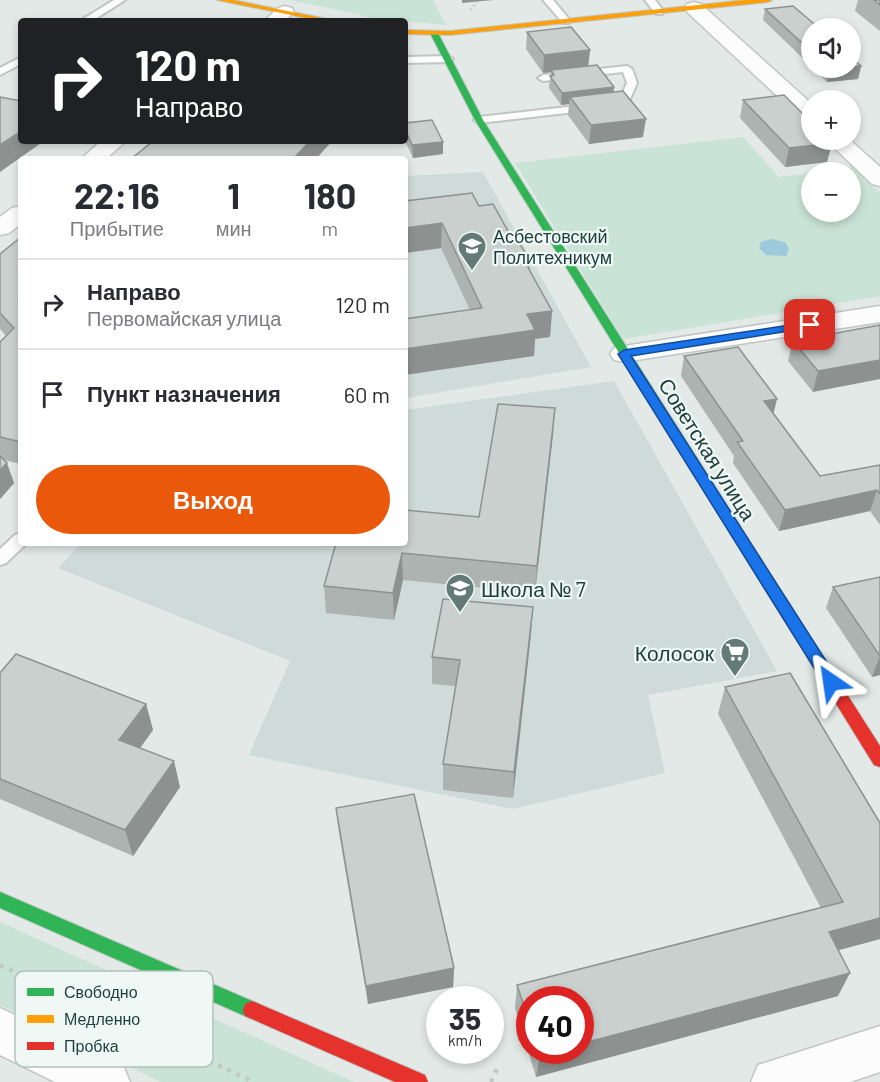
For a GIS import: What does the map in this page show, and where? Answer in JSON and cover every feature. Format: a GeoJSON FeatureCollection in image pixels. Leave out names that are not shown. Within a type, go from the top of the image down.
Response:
{"type":"FeatureCollection","features":[{"type":"Feature","properties":{"kind":"street"},"geometry":{"type":"LineString","coordinates":[[221,0],[279,16],[301,18]]}},
{"type":"Feature","properties":{"kind":"street"},"geometry":{"type":"LineString","coordinates":[[408,32],[434,33],[659,12],[692,4],[768,0]]}},
{"type":"Feature","properties":{"kind":"street"},"geometry":{"type":"LineString","coordinates":[[692,4],[801,106]]}},
{"type":"Feature","properties":{"kind":"street","name":"Советская улица"},"geometry":{"type":"LineString","coordinates":[[434,33],[479,120],[880,760]]}},
{"type":"Feature","properties":{"kind":"street"},"geometry":{"type":"LineString","coordinates":[[96,156],[111,144]]}},
{"type":"Feature","properties":{"kind":"street"},"geometry":{"type":"LineString","coordinates":[[848,150],[880,179]]}},
{"type":"Feature","properties":{"kind":"street"},"geometry":{"type":"LineString","coordinates":[[0,228],[18,215]]}},
{"type":"Feature","properties":{"kind":"street"},"geometry":{"type":"LineString","coordinates":[[624,354],[880,314]]}},
{"type":"Feature","properties":{"kind":"street"},"geometry":{"type":"LineString","coordinates":[[0,900],[163,971]]}},
{"type":"Feature","properties":{"kind":"street"},"geometry":{"type":"LineString","coordinates":[[213,993],[418,1082]]}},
{"type":"Feature","properties":{"kind":"street"},"geometry":{"type":"LineString","coordinates":[[0,1031],[15,1038]]}},
{"type":"Feature","properties":{"kind":"street"},"geometry":{"type":"LineString","coordinates":[[775,1082],[880,1049]]}},
{"type":"Feature","properties":{"kind":"street"},"geometry":{"type":"LineString","coordinates":[[75,1067],[106,1082]]}},
{"type":"Feature","properties":{"kind":"lane"},"geometry":{"type":"LineString","coordinates":[[90,18],[120,0]]}},
{"type":"Feature","properties":{"kind":"lane"},"geometry":{"type":"LineString","coordinates":[[548,0],[566,21]]}},
{"type":"Feature","properties":{"kind":"lane"},"geometry":{"type":"LineString","coordinates":[[650,0],[659,12]]}},
{"type":"Feature","properties":{"kind":"lane"},"geometry":{"type":"LineString","coordinates":[[408,60],[448,59]]}},
{"type":"Feature","properties":{"kind":"lane"},"geometry":{"type":"LineString","coordinates":[[0,72],[18,62]]}},
{"type":"Feature","properties":{"kind":"lane"},"geometry":{"type":"LineString","coordinates":[[479,120],[623,104],[632,83],[627,69],[543,78]]}},
{"type":"Feature","properties":{"kind":"lane"},"geometry":{"type":"LineString","coordinates":[[0,559],[18,542]]}},
{"type":"Feature","properties":{"kind":"path"},"geometry":{"type":"LineString","coordinates":[[0,965],[15,972]]}},
{"type":"Feature","properties":{"kind":"path"},"geometry":{"type":"LineString","coordinates":[[213,1063],[254,1082]]}},
{"type":"Feature","properties":{"kind":"path"},"geometry":{"type":"LineString","coordinates":[[491,1082],[498,1066]]}},
{"type":"Feature","properties":{"kind":"shaded area","name":"Асбестовский Политехникум"},"geometry":{"type":"Polygon","coordinates":[[[483,172],[591,367],[408,398],[408,176],[483,172]]]}},
{"type":"Feature","properties":{"kind":"shaded area","name":"Школа № 7"},"geometry":{"type":"Polygon","coordinates":[[[614,381],[777,671],[648,695],[665,773],[513,809],[249,755],[290,661],[58,568],[78,546],[408,546],[408,410],[614,381]]]}},
{"type":"Feature","properties":{"kind":"green space"},"geometry":{"type":"Polygon","coordinates":[[[290,0],[433,0],[446,25],[408,21],[408,18],[374,18],[290,0]]]}},
{"type":"Feature","properties":{"kind":"green space"},"geometry":{"type":"Polygon","coordinates":[[[743,137],[779,177],[801,174],[801,222],[861,222],[861,175],[880,193],[880,296],[623,339],[515,163],[743,137]]]}},
{"type":"Feature","properties":{"kind":"green space"},"geometry":{"type":"Polygon","coordinates":[[[0,922],[108,971],[15,971],[15,1012],[0,1005],[0,922]]]}},
{"type":"Feature","properties":{"kind":"green space"},"geometry":{"type":"Polygon","coordinates":[[[213,1018],[354,1082],[161,1082],[130,1067],[213,1067],[213,1018]]]}},
{"type":"Feature","properties":{"kind":"water"},"geometry":{"type":"Polygon","coordinates":[[[771,239],[785,242],[789,249],[786,256],[766,255],[759,248],[761,242],[771,239]]]}},
{"type":"Feature","properties":{"kind":"building"},"geometry":{"type":"Polygon","coordinates":[[[793,6],[807,18],[801,18],[801,42],[765,9],[793,6]]]}},
{"type":"Feature","properties":{"kind":"building"},"geometry":{"type":"Polygon","coordinates":[[[571,27],[590,50],[544,55],[527,32],[571,27]]]}},
{"type":"Feature","properties":{"kind":"building"},"geometry":{"type":"Polygon","coordinates":[[[597,65],[614,87],[562,93],[550,76],[554,75],[551,70],[597,65]]]}},
{"type":"Feature","properties":{"kind":"building"},"geometry":{"type":"Polygon","coordinates":[[[623,91],[646,119],[591,125],[570,97],[623,91]]]}},
{"type":"Feature","properties":{"kind":"building"},"geometry":{"type":"Polygon","coordinates":[[[784,95],[801,112],[801,147],[789,148],[743,100],[784,95]]]}},
{"type":"Feature","properties":{"kind":"building"},"geometry":{"type":"Polygon","coordinates":[[[0,97],[18,100],[18,133],[0,145],[0,97]]]}},
{"type":"Feature","properties":{"kind":"building"},"geometry":{"type":"Polygon","coordinates":[[[432,120],[443,142],[412,145],[408,136],[408,123],[432,120]]]}},
{"type":"Feature","properties":{"kind":"building"},"geometry":{"type":"Polygon","coordinates":[[[150,144],[307,144],[296,156],[135,156],[150,144]]]}},
{"type":"Feature","properties":{"kind":"building"},"geometry":{"type":"Polygon","coordinates":[[[472,193],[479,206],[493,204],[513,240],[517,239],[530,261],[525,262],[552,311],[527,314],[535,330],[408,349],[408,319],[482,308],[442,223],[408,228],[408,201],[472,193]]]}},
{"type":"Feature","properties":{"kind":"building"},"geometry":{"type":"Polygon","coordinates":[[[18,239],[18,441],[0,437],[0,342],[14,328],[0,313],[0,254],[18,239]]]}},
{"type":"Feature","properties":{"kind":"building"},"geometry":{"type":"Polygon","coordinates":[[[880,325],[880,360],[818,371],[793,341],[880,325]]]}},
{"type":"Feature","properties":{"kind":"building"},"geometry":{"type":"Polygon","coordinates":[[[738,347],[777,399],[764,401],[820,476],[880,465],[880,494],[877,490],[785,510],[737,442],[743,441],[684,356],[738,347]]]}},
{"type":"Feature","properties":{"kind":"building"},"geometry":{"type":"Polygon","coordinates":[[[498,404],[555,408],[537,566],[402,553],[393,593],[324,586],[335,546],[408,546],[408,510],[479,517],[498,404]]]}},
{"type":"Feature","properties":{"kind":"building"},"geometry":{"type":"Polygon","coordinates":[[[0,456],[7,463],[0,470],[0,456]]]}},
{"type":"Feature","properties":{"kind":"building"},"geometry":{"type":"Polygon","coordinates":[[[880,577],[880,656],[833,587],[880,577]]]}},
{"type":"Feature","properties":{"kind":"building"},"geometry":{"type":"Polygon","coordinates":[[[443,599],[533,607],[514,772],[443,764],[460,660],[432,657],[443,599]]]}},
{"type":"Feature","properties":{"kind":"building"},"geometry":{"type":"Polygon","coordinates":[[[16,654],[146,704],[119,740],[174,761],[125,830],[0,779],[0,673],[16,654]]]}},
{"type":"Feature","properties":{"kind":"building"},"geometry":{"type":"Polygon","coordinates":[[[790,673],[880,823],[880,918],[829,932],[850,973],[594,1040],[594,986],[517,985],[843,902],[725,687],[790,673]]]}},
{"type":"Feature","properties":{"kind":"building"},"geometry":{"type":"Polygon","coordinates":[[[414,794],[454,968],[366,986],[336,808],[414,794]]]}},
{"type":"Feature","properties":{"kind":"traffic: fast"},"geometry":{"type":"LineString","coordinates":[[434,33],[479,120],[738,534]]}},
{"type":"Feature","properties":{"kind":"traffic: fast"},"geometry":{"type":"LineString","coordinates":[[0,900],[163,971]]}},
{"type":"Feature","properties":{"kind":"traffic: fast"},"geometry":{"type":"LineString","coordinates":[[213,993],[252,1010]]}},
{"type":"Feature","properties":{"kind":"traffic: slow"},"geometry":{"type":"LineString","coordinates":[[221,0],[317,18]]}},
{"type":"Feature","properties":{"kind":"traffic: slow"},"geometry":{"type":"LineString","coordinates":[[408,32],[450,33],[768,0]]}},
{"type":"Feature","properties":{"kind":"traffic: jam"},"geometry":{"type":"LineString","coordinates":[[738,534],[880,760]]}},
{"type":"Feature","properties":{"kind":"traffic: jam"},"geometry":{"type":"LineString","coordinates":[[252,1010],[418,1082]]}},
{"type":"Feature","properties":{"kind":"place","name":"Асбестовский Политехникум"},"geometry":{"type":"Point","coordinates":[472,272]}},
{"type":"Feature","properties":{"kind":"place","name":"Школа № 7"},"geometry":{"type":"Point","coordinates":[460,614]}},
{"type":"Feature","properties":{"kind":"place","name":"Колосок"},"geometry":{"type":"Point","coordinates":[735,678]}},
{"type":"Feature","properties":{"kind":"route"},"geometry":{"type":"LineString","coordinates":[[810,325],[624,354],[831,682]]}}]}
